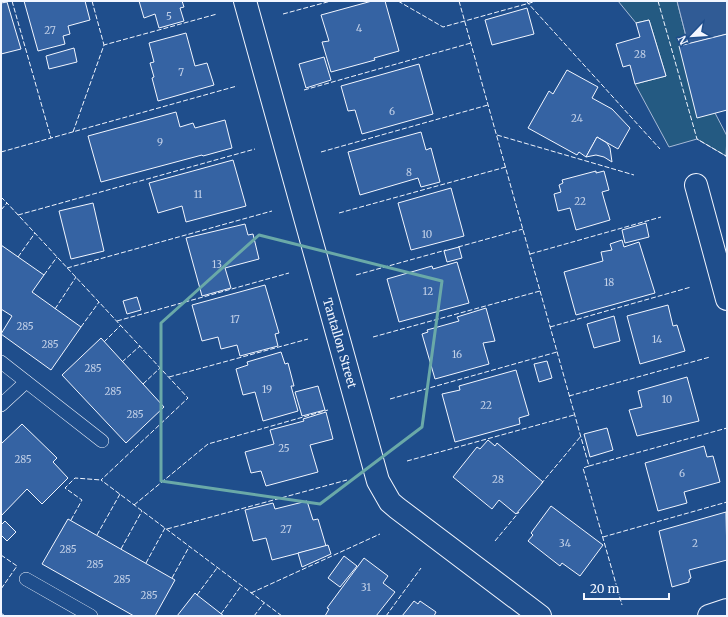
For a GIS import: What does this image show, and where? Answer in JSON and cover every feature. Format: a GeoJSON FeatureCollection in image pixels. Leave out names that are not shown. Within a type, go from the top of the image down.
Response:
{"type":"FeatureCollection","features":[{"type":"Feature","properties":{"kind":"street","name":"Tantallon Street"},"geometry":{"type":"LineString","coordinates":[[245,1],[378,481],[383,492],[397,508],[540,616]]}},
{"type":"Feature","properties":{"kind":"street"},"geometry":{"type":"LineString","coordinates":[[696,185],[727,299]]}},
{"type":"Feature","properties":{"kind":"street"},"geometry":{"type":"LineString","coordinates":[[709,616],[727,610]]}},
{"type":"Feature","properties":{"kind":"lane"},"geometry":{"type":"LineString","coordinates":[[1,362],[102,441]]}},
{"type":"Feature","properties":{"kind":"lane"},"geometry":{"type":"LineString","coordinates":[[1,405],[26,382]]}},
{"type":"Feature","properties":{"kind":"lane"},"geometry":{"type":"LineString","coordinates":[[26,579],[91,616]]}},
{"type":"Feature","properties":{"kind":"highlighted area"},"geometry":{"type":"Polygon","coordinates":[[[259,235],[442,281],[422,427],[320,504],[161,481],[161,323],[259,235]]]}},
{"type":"Feature","properties":{"kind":"shaded area"},"geometry":{"type":"Polygon","coordinates":[[[618,1],[677,1],[688,44],[715,113],[727,136],[726,156],[697,139],[669,147],[635,84],[666,76],[649,20],[636,23],[618,1]]]}},
{"type":"Feature","properties":{"kind":"shaded area"},"geometry":{"type":"Polygon","coordinates":[[[677,1],[727,1],[727,34],[688,44],[677,1]]]}},
{"type":"Feature","properties":{"kind":"building"},"geometry":{"type":"Polygon","coordinates":[[[24,1],[85,1],[90,20],[68,26],[70,34],[63,36],[65,44],[38,51],[24,1]]]}},
{"type":"Feature","properties":{"kind":"building"},"geometry":{"type":"Polygon","coordinates":[[[139,1],[182,1],[184,7],[180,8],[184,21],[159,28],[155,14],[144,18],[139,1]]]}},
{"type":"Feature","properties":{"kind":"building"},"geometry":{"type":"Polygon","coordinates":[[[372,1],[385,1],[399,51],[374,58],[375,60],[331,72],[322,42],[329,41],[321,15],[372,1]]]}},
{"type":"Feature","properties":{"kind":"building"},"geometry":{"type":"Polygon","coordinates":[[[7,2],[21,49],[1,54],[1,3],[7,2]]]}},
{"type":"Feature","properties":{"kind":"building"},"geometry":{"type":"Polygon","coordinates":[[[527,8],[534,34],[492,45],[485,20],[527,8]]]}},
{"type":"Feature","properties":{"kind":"building"},"geometry":{"type":"Polygon","coordinates":[[[649,20],[666,76],[635,84],[630,65],[623,67],[616,44],[640,37],[636,23],[649,20]]]}},
{"type":"Feature","properties":{"kind":"building"},"geometry":{"type":"Polygon","coordinates":[[[186,33],[195,66],[207,63],[214,85],[158,101],[152,78],[154,77],[150,63],[154,62],[149,43],[186,33]]]}},
{"type":"Feature","properties":{"kind":"building"},"geometry":{"type":"Polygon","coordinates":[[[727,34],[727,110],[697,118],[679,46],[727,34]]]}},
{"type":"Feature","properties":{"kind":"building"},"geometry":{"type":"Polygon","coordinates":[[[74,48],[77,62],[49,69],[46,56],[74,48]]]}},
{"type":"Feature","properties":{"kind":"building"},"geometry":{"type":"Polygon","coordinates":[[[324,57],[331,80],[306,88],[299,64],[324,57]]]}},
{"type":"Feature","properties":{"kind":"building"},"geometry":{"type":"Polygon","coordinates":[[[419,64],[433,114],[362,134],[355,110],[348,111],[341,86],[419,64]]]}},
{"type":"Feature","properties":{"kind":"building"},"geometry":{"type":"Polygon","coordinates":[[[567,70],[598,87],[592,98],[612,109],[630,128],[618,149],[597,137],[586,157],[579,152],[577,155],[528,128],[549,91],[553,94],[567,70]]]}},
{"type":"Feature","properties":{"kind":"building"},"geometry":{"type":"Polygon","coordinates":[[[176,112],[180,127],[193,123],[195,128],[225,120],[232,148],[101,182],[88,136],[176,112]]]}},
{"type":"Feature","properties":{"kind":"building"},"geometry":{"type":"Polygon","coordinates":[[[421,132],[426,150],[431,148],[440,182],[421,187],[418,178],[360,195],[348,152],[421,132]]]}},
{"type":"Feature","properties":{"kind":"building"},"geometry":{"type":"Polygon","coordinates":[[[597,137],[607,143],[610,148],[612,162],[604,157],[596,155],[586,157],[597,137]]]}},
{"type":"Feature","properties":{"kind":"building"},"geometry":{"type":"Polygon","coordinates":[[[233,160],[246,206],[186,222],[182,206],[158,213],[149,183],[233,160]]]}},
{"type":"Feature","properties":{"kind":"building"},"geometry":{"type":"Polygon","coordinates":[[[596,171],[596,173],[604,171],[609,190],[602,192],[610,220],[576,230],[570,208],[558,211],[554,194],[561,192],[559,185],[563,183],[562,180],[596,171]]]}},
{"type":"Feature","properties":{"kind":"building"},"geometry":{"type":"Polygon","coordinates":[[[451,188],[464,236],[411,250],[398,203],[451,188]]]}},
{"type":"Feature","properties":{"kind":"building"},"geometry":{"type":"Polygon","coordinates":[[[93,203],[104,251],[71,259],[59,211],[93,203]]]}},
{"type":"Feature","properties":{"kind":"building"},"geometry":{"type":"Polygon","coordinates":[[[646,223],[649,237],[625,243],[622,230],[646,223]]]}},
{"type":"Feature","properties":{"kind":"building"},"geometry":{"type":"Polygon","coordinates":[[[245,224],[248,235],[253,234],[259,259],[225,268],[231,288],[202,296],[186,238],[245,224]]]}},
{"type":"Feature","properties":{"kind":"building"},"geometry":{"type":"Polygon","coordinates":[[[622,240],[624,247],[639,242],[655,293],[576,315],[564,272],[603,261],[601,252],[612,250],[610,244],[622,240]]]}},
{"type":"Feature","properties":{"kind":"building"},"geometry":{"type":"Polygon","coordinates":[[[1,245],[44,275],[32,292],[81,327],[51,370],[1,334],[12,316],[1,309],[1,245]]]}},
{"type":"Feature","properties":{"kind":"building"},"geometry":{"type":"Polygon","coordinates":[[[459,247],[462,258],[447,262],[444,251],[459,247]]]}},
{"type":"Feature","properties":{"kind":"building"},"geometry":{"type":"Polygon","coordinates":[[[457,262],[469,303],[399,322],[387,279],[432,266],[433,269],[457,262]]]}},
{"type":"Feature","properties":{"kind":"building"},"geometry":{"type":"Polygon","coordinates":[[[265,285],[279,333],[275,334],[278,346],[240,356],[237,345],[221,349],[218,337],[202,341],[192,305],[265,285]]]}},
{"type":"Feature","properties":{"kind":"building"},"geometry":{"type":"Polygon","coordinates":[[[137,297],[141,310],[127,314],[123,301],[137,297]]]}},
{"type":"Feature","properties":{"kind":"building"},"geometry":{"type":"Polygon","coordinates":[[[668,305],[673,326],[677,325],[685,351],[640,364],[627,316],[668,305]]]}},
{"type":"Feature","properties":{"kind":"building"},"geometry":{"type":"Polygon","coordinates":[[[486,308],[495,341],[483,343],[489,364],[435,379],[422,334],[428,332],[427,330],[459,321],[457,317],[486,308]]]}},
{"type":"Feature","properties":{"kind":"building"},"geometry":{"type":"Polygon","coordinates":[[[614,316],[620,341],[594,348],[587,324],[614,316]]]}},
{"type":"Feature","properties":{"kind":"building"},"geometry":{"type":"Polygon","coordinates":[[[101,338],[164,407],[126,443],[62,375],[101,338]]]}},
{"type":"Feature","properties":{"kind":"building"},"geometry":{"type":"Polygon","coordinates":[[[281,352],[285,364],[288,363],[294,386],[291,386],[298,411],[263,421],[255,392],[243,395],[236,369],[248,365],[247,362],[281,352]]]}},
{"type":"Feature","properties":{"kind":"building"},"geometry":{"type":"Polygon","coordinates":[[[547,361],[552,378],[539,382],[534,364],[547,361]]]}},
{"type":"Feature","properties":{"kind":"building"},"geometry":{"type":"Polygon","coordinates":[[[516,370],[529,415],[519,418],[520,424],[455,442],[442,394],[460,390],[459,386],[516,370]]]}},
{"type":"Feature","properties":{"kind":"building"},"geometry":{"type":"Polygon","coordinates":[[[687,377],[699,421],[637,436],[629,410],[642,407],[638,391],[687,377]]]}},
{"type":"Feature","properties":{"kind":"building"},"geometry":{"type":"Polygon","coordinates":[[[318,386],[325,410],[302,416],[295,392],[318,386]]]}},
{"type":"Feature","properties":{"kind":"building"},"geometry":{"type":"Polygon","coordinates":[[[326,412],[333,439],[310,445],[318,472],[266,486],[261,471],[251,473],[245,452],[274,444],[270,430],[304,421],[303,419],[326,412]]]}},
{"type":"Feature","properties":{"kind":"building"},"geometry":{"type":"Polygon","coordinates":[[[22,424],[57,458],[53,462],[68,478],[42,504],[27,489],[1,516],[1,444],[22,424]]]}},
{"type":"Feature","properties":{"kind":"building"},"geometry":{"type":"Polygon","coordinates":[[[607,428],[613,450],[590,457],[584,434],[607,428]]]}},
{"type":"Feature","properties":{"kind":"building"},"geometry":{"type":"Polygon","coordinates":[[[488,440],[495,446],[497,443],[543,482],[516,514],[499,500],[492,509],[453,477],[477,447],[480,449],[488,440]]]}},
{"type":"Feature","properties":{"kind":"building"},"geometry":{"type":"Polygon","coordinates":[[[704,446],[707,457],[713,456],[720,482],[684,492],[687,503],[658,511],[645,463],[704,446]]]}},
{"type":"Feature","properties":{"kind":"building"},"geometry":{"type":"Polygon","coordinates":[[[307,501],[313,520],[318,519],[326,546],[272,560],[266,538],[253,541],[245,510],[273,503],[275,509],[307,501]]]}},
{"type":"Feature","properties":{"kind":"building"},"geometry":{"type":"Polygon","coordinates":[[[551,506],[603,545],[580,576],[562,563],[560,566],[528,541],[533,535],[531,533],[551,506]]]}},
{"type":"Feature","properties":{"kind":"building"},"geometry":{"type":"Polygon","coordinates":[[[726,512],[727,560],[689,570],[691,578],[689,579],[689,582],[672,587],[659,531],[726,512]]]}},
{"type":"Feature","properties":{"kind":"building"},"geometry":{"type":"Polygon","coordinates":[[[68,519],[175,580],[155,616],[134,616],[42,564],[68,519]]]}},
{"type":"Feature","properties":{"kind":"building"},"geometry":{"type":"Polygon","coordinates":[[[5,521],[16,532],[7,541],[1,535],[1,525],[5,521]]]}},
{"type":"Feature","properties":{"kind":"building"},"geometry":{"type":"Polygon","coordinates":[[[328,545],[331,554],[302,567],[298,553],[328,545]]]}},
{"type":"Feature","properties":{"kind":"building"},"geometry":{"type":"Polygon","coordinates":[[[344,556],[357,566],[340,587],[328,578],[344,556]]]}},
{"type":"Feature","properties":{"kind":"building"},"geometry":{"type":"Polygon","coordinates":[[[364,558],[388,576],[383,583],[395,592],[376,616],[325,616],[329,609],[327,608],[364,558]]]}},
{"type":"Feature","properties":{"kind":"building"},"geometry":{"type":"Polygon","coordinates":[[[195,593],[197,595],[224,616],[177,616],[195,593]]]}},
{"type":"Feature","properties":{"kind":"building"},"geometry":{"type":"Polygon","coordinates":[[[414,601],[418,604],[420,601],[436,612],[434,616],[402,616],[414,601]]]}},
{"type":"Feature","properties":{"kind":"fence"},"geometry":{"type":"LineString","coordinates":[[12,1],[51,138]]}},
{"type":"Feature","properties":{"kind":"fence"},"geometry":{"type":"LineString","coordinates":[[92,1],[104,45]]}},
{"type":"Feature","properties":{"kind":"fence"},"geometry":{"type":"LineString","coordinates":[[283,14],[331,1]]}},
{"type":"Feature","properties":{"kind":"fence"},"geometry":{"type":"LineString","coordinates":[[398,1],[443,27],[537,1]]}},
{"type":"Feature","properties":{"kind":"fence"},"geometry":{"type":"LineString","coordinates":[[459,1],[589,466],[583,468],[622,605]]}},
{"type":"Feature","properties":{"kind":"fence"},"geometry":{"type":"LineString","coordinates":[[526,1],[660,149]]}},
{"type":"Feature","properties":{"kind":"fence"},"geometry":{"type":"LineString","coordinates":[[658,1],[697,139],[727,158]]}},
{"type":"Feature","properties":{"kind":"fence"},"geometry":{"type":"LineString","coordinates":[[73,132],[104,45],[217,14]]}},
{"type":"Feature","properties":{"kind":"fence"},"geometry":{"type":"LineString","coordinates":[[304,90],[471,43]]}},
{"type":"Feature","properties":{"kind":"fence"},"geometry":{"type":"LineString","coordinates":[[1,152],[237,86]]}},
{"type":"Feature","properties":{"kind":"fence"},"geometry":{"type":"LineString","coordinates":[[321,152],[488,105]]}},
{"type":"Feature","properties":{"kind":"fence"},"geometry":{"type":"LineString","coordinates":[[497,135],[634,175]]}},
{"type":"Feature","properties":{"kind":"fence"},"geometry":{"type":"LineString","coordinates":[[18,215],[255,149]]}},
{"type":"Feature","properties":{"kind":"fence"},"geometry":{"type":"LineString","coordinates":[[339,213],[506,167]]}},
{"type":"Feature","properties":{"kind":"fence"},"geometry":{"type":"LineString","coordinates":[[1,197],[7,203]]}},
{"type":"Feature","properties":{"kind":"fence"},"geometry":{"type":"LineString","coordinates":[[1,210],[7,203],[188,398],[101,480],[282,616]]}},
{"type":"Feature","properties":{"kind":"fence"},"geometry":{"type":"LineString","coordinates":[[67,268],[272,211]]}},
{"type":"Feature","properties":{"kind":"fence"},"geometry":{"type":"LineString","coordinates":[[530,254],[661,217]]}},
{"type":"Feature","properties":{"kind":"fence"},"geometry":{"type":"LineString","coordinates":[[458,247],[523,229]]}},
{"type":"Feature","properties":{"kind":"fence"},"geometry":{"type":"LineString","coordinates":[[18,257],[35,233]]}},
{"type":"Feature","properties":{"kind":"fence"},"geometry":{"type":"LineString","coordinates":[[356,275],[446,250]]}},
{"type":"Feature","properties":{"kind":"fence"},"geometry":{"type":"LineString","coordinates":[[44,275],[57,257]]}},
{"type":"Feature","properties":{"kind":"fence"},"geometry":{"type":"LineString","coordinates":[[117,321],[289,273]]}},
{"type":"Feature","properties":{"kind":"fence"},"geometry":{"type":"LineString","coordinates":[[55,309],[76,277]]}},
{"type":"Feature","properties":{"kind":"fence"},"geometry":{"type":"LineString","coordinates":[[550,327],[691,287]]}},
{"type":"Feature","properties":{"kind":"fence"},"geometry":{"type":"LineString","coordinates":[[373,337],[540,291]]}},
{"type":"Feature","properties":{"kind":"fence"},"geometry":{"type":"LineString","coordinates":[[81,327],[99,302]]}},
{"type":"Feature","properties":{"kind":"fence"},"geometry":{"type":"LineString","coordinates":[[104,342],[121,325]]}},
{"type":"Feature","properties":{"kind":"fence"},"geometry":{"type":"LineString","coordinates":[[169,377],[308,339]]}},
{"type":"Feature","properties":{"kind":"fence"},"geometry":{"type":"LineString","coordinates":[[122,362],[140,346]]}},
{"type":"Feature","properties":{"kind":"fence"},"geometry":{"type":"LineString","coordinates":[[390,399],[557,352]]}},
{"type":"Feature","properties":{"kind":"fence"},"geometry":{"type":"LineString","coordinates":[[569,396],[710,357]]}},
{"type":"Feature","properties":{"kind":"fence"},"geometry":{"type":"LineString","coordinates":[[143,384],[160,368]]}},
{"type":"Feature","properties":{"kind":"fence"},"geometry":{"type":"LineString","coordinates":[[134,505],[208,444],[328,410]]}},
{"type":"Feature","properties":{"kind":"fence"},"geometry":{"type":"LineString","coordinates":[[407,461],[574,415]]}},
{"type":"Feature","properties":{"kind":"fence"},"geometry":{"type":"LineString","coordinates":[[589,466],[727,428]]}},
{"type":"Feature","properties":{"kind":"fence"},"geometry":{"type":"LineString","coordinates":[[541,484],[581,436]]}},
{"type":"Feature","properties":{"kind":"fence"},"geometry":{"type":"LineString","coordinates":[[71,520],[82,500],[65,488],[75,478],[101,480]]}},
{"type":"Feature","properties":{"kind":"fence"},"geometry":{"type":"LineString","coordinates":[[167,529],[347,480]]}},
{"type":"Feature","properties":{"kind":"fence"},"geometry":{"type":"LineString","coordinates":[[97,535],[120,494]]}},
{"type":"Feature","properties":{"kind":"fence"},"geometry":{"type":"LineString","coordinates":[[603,537],[727,502]]}},
{"type":"Feature","properties":{"kind":"fence"},"geometry":{"type":"LineString","coordinates":[[121,549],[142,511]]}},
{"type":"Feature","properties":{"kind":"fence"},"geometry":{"type":"LineString","coordinates":[[495,541],[519,512]]}},
{"type":"Feature","properties":{"kind":"fence"},"geometry":{"type":"LineString","coordinates":[[146,563],[165,528]]}},
{"type":"Feature","properties":{"kind":"fence"},"geometry":{"type":"LineString","coordinates":[[251,593],[380,534]]}},
{"type":"Feature","properties":{"kind":"fence"},"geometry":{"type":"LineString","coordinates":[[172,578],[189,547]]}},
{"type":"Feature","properties":{"kind":"fence"},"geometry":{"type":"LineString","coordinates":[[1,555],[17,566],[1,589]]}},
{"type":"Feature","properties":{"kind":"fence"},"geometry":{"type":"LineString","coordinates":[[197,595],[217,568]]}},
{"type":"Feature","properties":{"kind":"fence"},"geometry":{"type":"LineString","coordinates":[[386,616],[421,568]]}},
{"type":"Feature","properties":{"kind":"fence"},"geometry":{"type":"LineString","coordinates":[[221,614],[241,586]]}},
{"type":"Feature","properties":{"kind":"fence"},"geometry":{"type":"LineString","coordinates":[[254,616],[264,603]]}},
{"type":"Feature","properties":{"kind":"fence"},"geometry":{"type":"LineString","coordinates":[[1,613],[5,616]]}}]}
